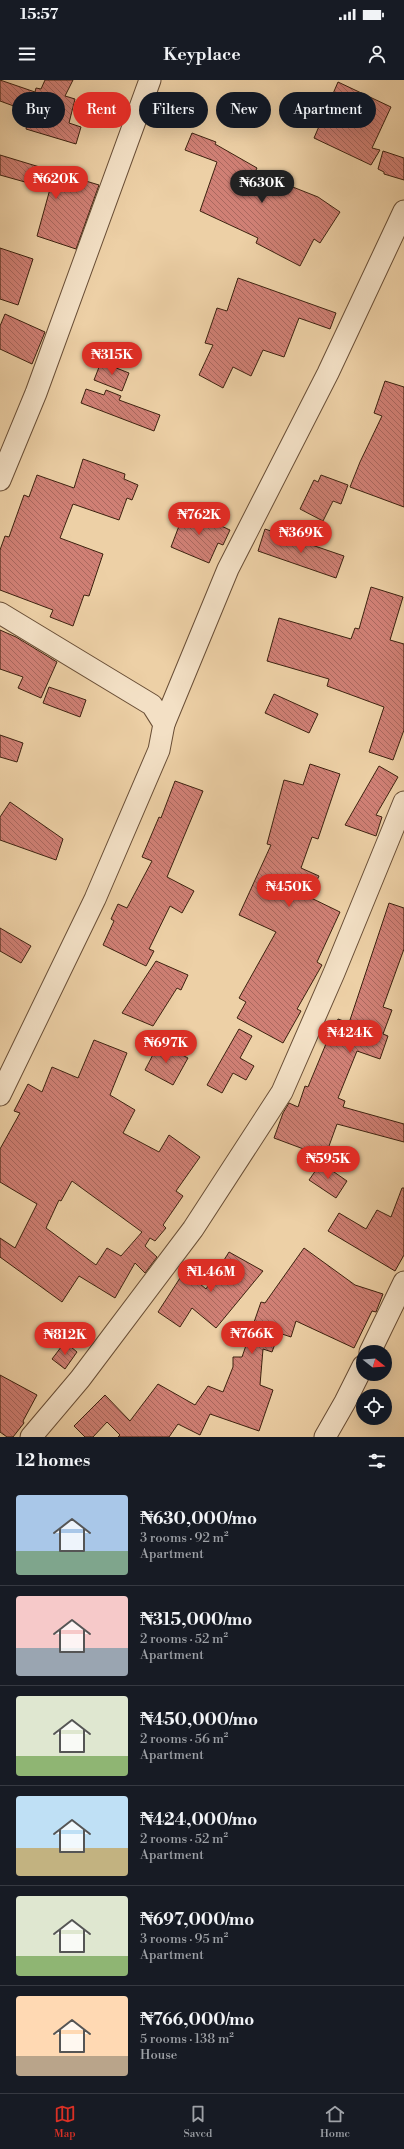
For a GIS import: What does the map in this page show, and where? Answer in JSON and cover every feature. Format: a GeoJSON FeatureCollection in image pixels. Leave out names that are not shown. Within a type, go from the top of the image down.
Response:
{"type":"FeatureCollection","features":[{"type":"Feature","properties":{"kind":"street"},"geometry":{"type":"LineString","coordinates":[[0,480],[36,393],[150,83]]}},
{"type":"Feature","properties":{"kind":"street"},"geometry":{"type":"LineString","coordinates":[[0,1095],[95,899],[160,750],[164,724],[228,569],[328,373],[404,211]]}},
{"type":"Feature","properties":{"kind":"street"},"geometry":{"type":"LineString","coordinates":[[0,612],[152,705],[164,724]]}},
{"type":"Feature","properties":{"kind":"street"},"geometry":{"type":"LineString","coordinates":[[31,1437],[80,1379],[193,1229],[282,1092],[334,973],[404,802]]}},
{"type":"Feature","properties":{"kind":"street"},"geometry":{"type":"LineString","coordinates":[[373,1345],[404,1282]]}},
{"type":"Feature","properties":{"kind":"street"},"geometry":{"type":"LineString","coordinates":[[324,1437],[356,1380]]}},
{"type":"Feature","properties":{"kind":"building"},"geometry":{"type":"Polygon","coordinates":[[[0,80],[35,92],[12,92],[12,105],[0,101],[0,80]]]}},
{"type":"Feature","properties":{"kind":"building"},"geometry":{"type":"Polygon","coordinates":[[[45,80],[73,80],[65,96],[65,92],[35,92],[36,88],[41,89],[45,80]]]}},
{"type":"Feature","properties":{"kind":"building"},"geometry":{"type":"Polygon","coordinates":[[[338,82],[359,92],[334,92],[338,82]]]}},
{"type":"Feature","properties":{"kind":"building"},"geometry":{"type":"Polygon","coordinates":[[[65,96],[73,98],[73,107],[69,123],[73,124],[73,128],[81,128],[76,144],[26,129],[65,128],[65,96]]]}},
{"type":"Feature","properties":{"kind":"building"},"geometry":{"type":"Polygon","coordinates":[[[376,100],[391,107],[372,148],[380,150],[371,165],[314,138],[318,128],[376,128],[376,100]]]}},
{"type":"Feature","properties":{"kind":"building"},"geometry":{"type":"Polygon","coordinates":[[[192,133],[216,142],[215,144],[257,168],[255,172],[318,197],[340,212],[320,243],[314,239],[300,266],[256,243],[258,238],[200,211],[217,162],[185,150],[192,133]]]}},
{"type":"Feature","properties":{"kind":"building"},"geometry":{"type":"Polygon","coordinates":[[[383,151],[404,158],[404,180],[384,174],[384,172],[378,169],[383,151]]]}},
{"type":"Feature","properties":{"kind":"building"},"geometry":{"type":"Polygon","coordinates":[[[0,155],[99,185],[76,249],[37,236],[50,189],[0,175],[0,155]]]}},
{"type":"Feature","properties":{"kind":"building"},"geometry":{"type":"Polygon","coordinates":[[[0,248],[33,259],[18,305],[0,299],[0,248]]]}},
{"type":"Feature","properties":{"kind":"building"},"geometry":{"type":"Polygon","coordinates":[[[238,278],[336,313],[330,329],[299,318],[284,357],[263,350],[251,376],[233,367],[223,388],[199,375],[213,345],[205,343],[217,308],[227,311],[238,278]]]}},
{"type":"Feature","properties":{"kind":"building"},"geometry":{"type":"Polygon","coordinates":[[[5,314],[45,332],[32,364],[0,349],[0,326],[5,314]]]}},
{"type":"Feature","properties":{"kind":"building"},"geometry":{"type":"Polygon","coordinates":[[[101,362],[129,373],[122,391],[94,380],[101,362]]]}},
{"type":"Feature","properties":{"kind":"building"},"geometry":{"type":"Polygon","coordinates":[[[385,381],[404,387],[404,507],[350,487],[382,416],[374,413],[385,381]]]}},
{"type":"Feature","properties":{"kind":"building"},"geometry":{"type":"Polygon","coordinates":[[[86,389],[104,395],[106,390],[121,396],[119,400],[160,415],[154,431],[81,403],[86,389]]]}},
{"type":"Feature","properties":{"kind":"building"},"geometry":{"type":"Polygon","coordinates":[[[83,459],[125,474],[124,479],[138,485],[132,500],[127,498],[119,520],[73,504],[60,538],[103,554],[89,596],[84,595],[73,626],[50,617],[53,610],[0,590],[0,550],[5,536],[9,537],[24,495],[29,497],[37,475],[74,488],[83,459]]]}},
{"type":"Feature","properties":{"kind":"building"},"geometry":{"type":"Polygon","coordinates":[[[321,475],[348,485],[341,504],[333,501],[323,521],[300,509],[314,480],[318,482],[321,475]]]}},
{"type":"Feature","properties":{"kind":"building"},"geometry":{"type":"Polygon","coordinates":[[[184,509],[230,530],[223,545],[218,543],[209,563],[171,547],[179,526],[177,525],[184,509]]]}},
{"type":"Feature","properties":{"kind":"building"},"geometry":{"type":"Polygon","coordinates":[[[265,529],[344,556],[336,578],[258,551],[265,529]]]}},
{"type":"Feature","properties":{"kind":"building"},"geometry":{"type":"Polygon","coordinates":[[[371,587],[403,597],[390,640],[404,644],[404,730],[393,760],[369,752],[384,707],[327,686],[329,679],[267,661],[279,618],[351,639],[355,628],[359,629],[371,587]]]}},
{"type":"Feature","properties":{"kind":"building"},"geometry":{"type":"Polygon","coordinates":[[[0,630],[16,637],[57,662],[41,698],[18,688],[23,677],[0,669],[0,630]]]}},
{"type":"Feature","properties":{"kind":"building"},"geometry":{"type":"Polygon","coordinates":[[[49,687],[86,700],[80,717],[43,703],[49,687]]]}},
{"type":"Feature","properties":{"kind":"building"},"geometry":{"type":"Polygon","coordinates":[[[274,694],[318,714],[309,733],[265,713],[274,694]]]}},
{"type":"Feature","properties":{"kind":"building"},"geometry":{"type":"Polygon","coordinates":[[[0,735],[23,743],[17,762],[0,757],[0,735]]]}},
{"type":"Feature","properties":{"kind":"building"},"geometry":{"type":"Polygon","coordinates":[[[310,764],[340,774],[318,839],[312,837],[301,868],[319,876],[309,897],[340,912],[317,962],[322,965],[297,1009],[301,1011],[283,1043],[237,1018],[246,1002],[239,998],[276,932],[239,915],[271,845],[267,844],[284,780],[303,785],[310,764]]]}},
{"type":"Feature","properties":{"kind":"building"},"geometry":{"type":"Polygon","coordinates":[[[379,766],[398,777],[376,815],[382,817],[376,836],[345,825],[379,766]]]}},
{"type":"Feature","properties":{"kind":"building"},"geometry":{"type":"Polygon","coordinates":[[[175,781],[203,791],[167,877],[194,891],[182,913],[170,906],[149,949],[154,951],[146,966],[103,945],[114,921],[111,919],[118,904],[127,908],[152,861],[142,857],[159,817],[161,818],[175,781]]]}},
{"type":"Feature","properties":{"kind":"building"},"geometry":{"type":"Polygon","coordinates":[[[10,802],[63,839],[56,860],[0,840],[0,817],[10,802]]]}},
{"type":"Feature","properties":{"kind":"building"},"geometry":{"type":"Polygon","coordinates":[[[389,903],[404,908],[404,949],[383,1007],[392,1010],[383,1034],[388,1036],[380,1059],[357,1051],[338,1098],[345,1101],[343,1107],[404,1124],[404,1142],[337,1124],[325,1157],[274,1138],[283,1113],[289,1103],[298,1107],[305,1086],[308,1087],[328,1039],[331,1040],[338,1019],[349,1023],[389,903]]]}},
{"type":"Feature","properties":{"kind":"building"},"geometry":{"type":"Polygon","coordinates":[[[0,928],[31,946],[21,963],[0,951],[0,928]]]}},
{"type":"Feature","properties":{"kind":"building"},"geometry":{"type":"Polygon","coordinates":[[[156,961],[188,975],[181,990],[177,988],[153,1026],[122,1013],[156,961]]]}},
{"type":"Feature","properties":{"kind":"building"},"geometry":{"type":"Polygon","coordinates":[[[239,1029],[252,1036],[240,1058],[254,1066],[246,1080],[233,1073],[222,1093],[207,1085],[239,1029]]]}},
{"type":"Feature","properties":{"kind":"building"},"geometry":{"type":"Polygon","coordinates":[[[94,1040],[127,1053],[110,1095],[135,1110],[123,1133],[159,1152],[169,1135],[200,1157],[176,1191],[183,1196],[163,1225],[166,1228],[155,1241],[150,1238],[145,1246],[157,1257],[145,1273],[135,1263],[115,1298],[79,1276],[62,1302],[0,1257],[0,1238],[15,1248],[37,1204],[0,1182],[0,1149],[20,1113],[14,1111],[28,1084],[42,1092],[52,1067],[78,1078],[94,1040]],[[72,1181],[61,1201],[59,1200],[46,1228],[96,1265],[107,1248],[121,1256],[142,1232],[72,1181]]]}},
{"type":"Feature","properties":{"kind":"building"},"geometry":{"type":"Polygon","coordinates":[[[159,1043],[188,1058],[173,1085],[145,1070],[159,1043]]]}},
{"type":"Feature","properties":{"kind":"building"},"geometry":{"type":"Polygon","coordinates":[[[321,1163],[347,1181],[336,1198],[309,1180],[321,1163]]]}},
{"type":"Feature","properties":{"kind":"building"},"geometry":{"type":"Polygon","coordinates":[[[402,1188],[404,1188],[404,1255],[395,1271],[328,1231],[339,1213],[366,1229],[377,1210],[391,1217],[402,1188]]]}},
{"type":"Feature","properties":{"kind":"building"},"geometry":{"type":"Polygon","coordinates":[[[304,1248],[355,1285],[383,1294],[376,1312],[372,1311],[354,1348],[296,1321],[291,1337],[279,1333],[272,1352],[263,1349],[260,1385],[273,1390],[259,1431],[210,1414],[200,1435],[178,1424],[169,1437],[118,1437],[120,1435],[107,1422],[93,1437],[85,1437],[74,1426],[105,1395],[130,1421],[158,1384],[195,1405],[208,1386],[223,1392],[233,1367],[233,1357],[242,1357],[261,1302],[265,1303],[304,1248]]]}},
{"type":"Feature","properties":{"kind":"building"},"geometry":{"type":"Polygon","coordinates":[[[229,1252],[263,1271],[216,1328],[192,1308],[180,1327],[158,1312],[180,1278],[183,1280],[188,1274],[206,1289],[229,1252]]]}},
{"type":"Feature","properties":{"kind":"building"},"geometry":{"type":"Polygon","coordinates":[[[65,1342],[77,1352],[65,1369],[52,1359],[65,1342]]]}},
{"type":"Feature","properties":{"kind":"building"},"geometry":{"type":"Polygon","coordinates":[[[0,1375],[37,1395],[23,1421],[24,1423],[13,1437],[7,1437],[0,1432],[0,1375]]]}}]}
